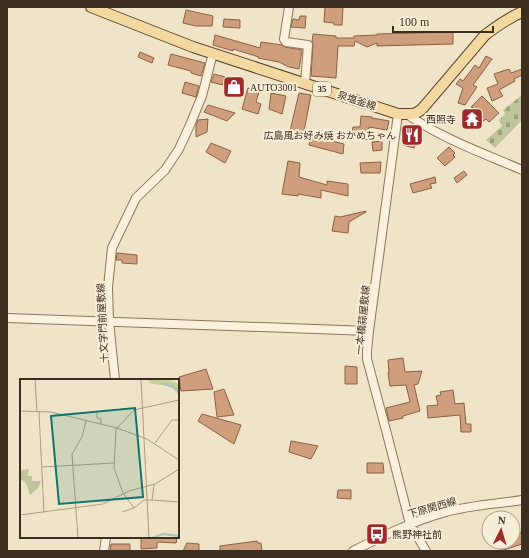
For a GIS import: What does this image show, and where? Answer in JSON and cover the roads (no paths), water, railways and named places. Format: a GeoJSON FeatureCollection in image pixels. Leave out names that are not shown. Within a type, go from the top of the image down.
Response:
{"type":"FeatureCollection","features":[{"type":"Feature","properties":{"kind":"main road","name":"泉塩釜線"},"geometry":{"type":"LineString","coordinates":[[91,7],[193,47],[403,114]]}},
{"type":"Feature","properties":{"kind":"main road"},"geometry":{"type":"LineString","coordinates":[[403,114],[416,113],[428,102],[485,35],[496,26],[522,12]]}},
{"type":"Feature","properties":{"kind":"street"},"geometry":{"type":"LineString","coordinates":[[289,7],[284,39],[286,42],[308,44],[305,83]]}},
{"type":"Feature","properties":{"kind":"street","name":"十文字門前屋敷線"},"geometry":{"type":"LineString","coordinates":[[115,379],[109,321],[108,287],[112,248],[136,198],[165,170],[179,149],[202,96],[213,53]]}},
{"type":"Feature","properties":{"kind":"street"},"geometry":{"type":"LineString","coordinates":[[403,114],[452,140],[522,170]]}},
{"type":"Feature","properties":{"kind":"street","name":"一本橋蒜屋敷線"},"geometry":{"type":"LineString","coordinates":[[403,114],[369,331],[367,359],[410,524],[426,551]]}},
{"type":"Feature","properties":{"kind":"street"},"geometry":{"type":"LineString","coordinates":[[7,318],[369,331]]}},
{"type":"Feature","properties":{"kind":"street","name":"下原関西線"},"geometry":{"type":"LineString","coordinates":[[353,551],[410,524],[448,511],[522,500]]}},
{"type":"Feature","properties":{"kind":"street"},"geometry":{"type":"LineString","coordinates":[[104,551],[106,538]]}},
{"type":"Feature","properties":{"kind":"place","name":"AUTO3001"},"geometry":{"type":"Point","coordinates":[234,87]}},
{"type":"Feature","properties":{"kind":"place","name":"西照寺"},"geometry":{"type":"Point","coordinates":[472,119]}},
{"type":"Feature","properties":{"kind":"place","name":"広島風お好み焼 おかめちゃん"},"geometry":{"type":"Point","coordinates":[412,135]}},
{"type":"Feature","properties":{"kind":"place","name":"熊野神社前"},"geometry":{"type":"Point","coordinates":[377,534]}}]}
